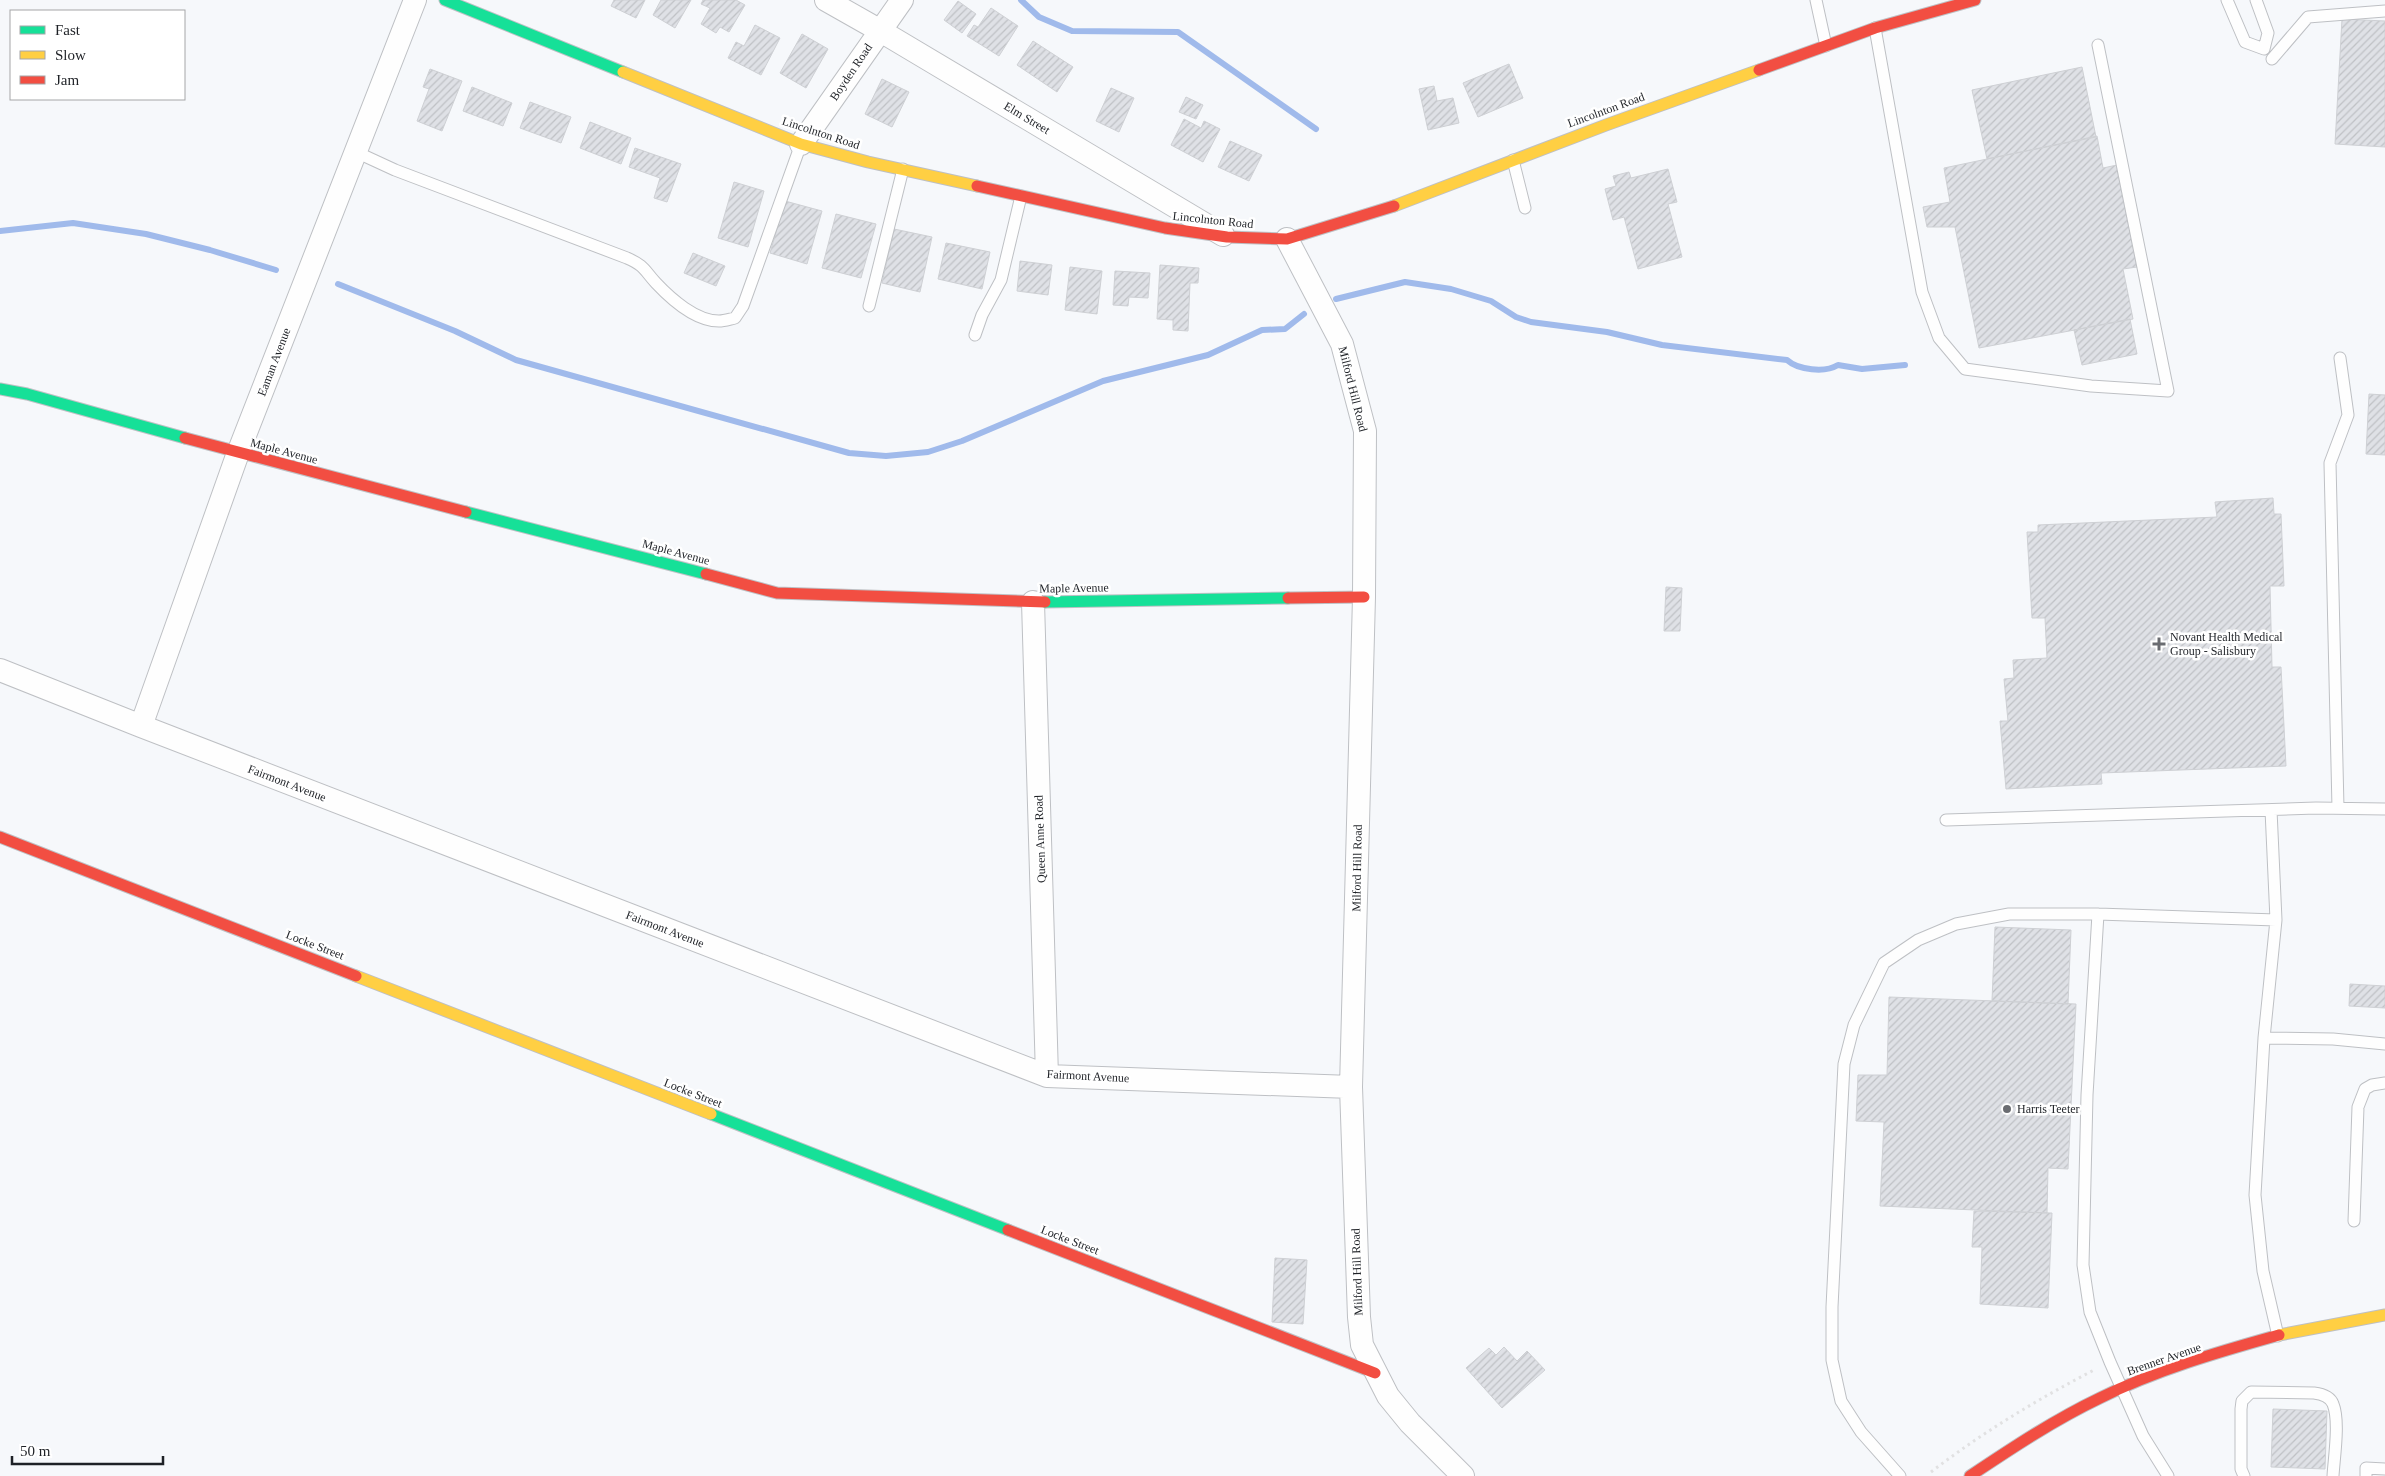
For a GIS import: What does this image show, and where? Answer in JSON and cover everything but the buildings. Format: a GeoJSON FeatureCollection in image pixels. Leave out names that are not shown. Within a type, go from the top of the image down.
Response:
{"type":"FeatureCollection","features":[{"type":"Feature","properties":{"kind":"street","name":"Eaman Avenue"},"geometry":{"type":"LineString","coordinates":[[141,726],[238,453],[415,0]]}},
{"type":"Feature","properties":{"kind":"street","name":"Lincolnton Road"},"geometry":{"type":"LineString","coordinates":[[445,0],[801,144],[1165,228],[1227,237],[1287,240],[1364,216],[1876,28],[1975,0]]}},
{"type":"Feature","properties":{"kind":"street","name":"Elm Street"},"geometry":{"type":"LineString","coordinates":[[826,0],[1227,237]]}},
{"type":"Feature","properties":{"kind":"street","name":"Boyden Road"},"geometry":{"type":"LineString","coordinates":[[801,144],[879,30],[902,0]]}},
{"type":"Feature","properties":{"kind":"street","name":"Milford Hill Road"},"geometry":{"type":"LineString","coordinates":[[1287,240],[1342,344],[1364,431],[1364,597],[1352,1087],[1359,1317],[1362,1345],[1375,1374],[1388,1396],[1410,1423],[1463,1476]]}},
{"type":"Feature","properties":{"kind":"street","name":"Maple Avenue"},"geometry":{"type":"LineString","coordinates":[[0,389],[28,394],[238,453],[777,593],[1033,602],[1364,597]]}},
{"type":"Feature","properties":{"kind":"street","name":"Queen Anne Road"},"geometry":{"type":"LineString","coordinates":[[1033,602],[1047,1076]]}},
{"type":"Feature","properties":{"kind":"street","name":"Fairmont Avenue"},"geometry":{"type":"LineString","coordinates":[[0,670],[1047,1076],[1352,1087]]}},
{"type":"Feature","properties":{"kind":"street","name":"Locke Street"},"geometry":{"type":"LineString","coordinates":[[0,837],[1375,1374]]}},
{"type":"Feature","properties":{"kind":"street","name":"Brenner Avenue"},"geometry":{"type":"LineString","coordinates":[[1970,1476],[2082,1407],[2121,1388],[2215,1355],[2278,1336],[2359,1318],[2385,1315]]}},
{"type":"Feature","properties":{"kind":"lane"},"geometry":{"type":"LineString","coordinates":[[1816,0],[1826,46]]}},
{"type":"Feature","properties":{"kind":"lane"},"geometry":{"type":"LineString","coordinates":[[2227,0],[2245,42],[2264,49],[2268,33],[2256,0]]}},
{"type":"Feature","properties":{"kind":"lane"},"geometry":{"type":"LineString","coordinates":[[2272,59],[2308,17],[2385,11]]}},
{"type":"Feature","properties":{"kind":"lane"},"geometry":{"type":"LineString","coordinates":[[1876,28],[1922,292],[1939,338],[1965,369],[2091,386],[2168,391],[2098,45]]}},
{"type":"Feature","properties":{"kind":"lane"},"geometry":{"type":"LineString","coordinates":[[356,152],[395,170],[627,258],[642,265],[655,282],[673,300],[702,317],[719,321],[735,318],[743,306],[801,144]]}},
{"type":"Feature","properties":{"kind":"lane"},"geometry":{"type":"LineString","coordinates":[[1513,160],[1524,208]]}},
{"type":"Feature","properties":{"kind":"lane"},"geometry":{"type":"LineString","coordinates":[[869,306],[903,169]]}},
{"type":"Feature","properties":{"kind":"lane"},"geometry":{"type":"LineString","coordinates":[[975,335],[982,315],[1001,280],[1021,196]]}},
{"type":"Feature","properties":{"kind":"lane"},"geometry":{"type":"LineString","coordinates":[[2338,808],[2330,463],[2348,415],[2340,358]]}},
{"type":"Feature","properties":{"kind":"lane"},"geometry":{"type":"LineString","coordinates":[[1946,820],[2338,808],[2385,809]]}},
{"type":"Feature","properties":{"kind":"lane"},"geometry":{"type":"LineString","coordinates":[[2271,810],[2276,920],[2264,1038],[2255,1195],[2262,1270],[2278,1336]]}},
{"type":"Feature","properties":{"kind":"lane"},"geometry":{"type":"LineString","coordinates":[[1900,1476],[1861,1432],[1842,1402],[1832,1360],[1832,1307],[1844,1064],[1854,1025],[1884,963],[1918,940],[1956,924],[2009,914],[2098,914],[2276,920]]}},
{"type":"Feature","properties":{"kind":"lane"},"geometry":{"type":"LineString","coordinates":[[2098,914],[2087,1095],[2083,1265],[2090,1312],[2121,1388],[2148,1446],[2168,1476]]}},
{"type":"Feature","properties":{"kind":"lane"},"geometry":{"type":"LineString","coordinates":[[2264,1038],[2385,1044]]}},
{"type":"Feature","properties":{"kind":"lane"},"geometry":{"type":"LineString","coordinates":[[2354,1221],[2358,1107],[2364,1090],[2372,1085],[2385,1083]]}},
{"type":"Feature","properties":{"kind":"lane"},"geometry":{"type":"LineString","coordinates":[[2244,1476],[2241,1469],[2241,1409],[2242,1401],[2251,1392],[2314,1393],[2324,1395],[2333,1403],[2336,1415],[2333,1476]]}},
{"type":"Feature","properties":{"kind":"lane"},"geometry":{"type":"LineString","coordinates":[[2366,1476],[2366,1468],[2385,1469]]}},
{"type":"Feature","properties":{"kind":"waterway"},"geometry":{"type":"LineString","coordinates":[[1021,0],[1039,17],[1072,31],[1178,32],[1316,129]]}},
{"type":"Feature","properties":{"kind":"waterway"},"geometry":{"type":"LineString","coordinates":[[0,231],[73,223],[146,234],[210,250],[276,270]]}},
{"type":"Feature","properties":{"kind":"waterway"},"geometry":{"type":"LineString","coordinates":[[1336,299],[1405,282],[1451,289],[1491,301],[1516,317],[1531,322],[1607,332],[1662,345],[1787,360],[1798,366],[1819,370],[1838,365],[1862,369],[1905,365]]}},
{"type":"Feature","properties":{"kind":"waterway"},"geometry":{"type":"LineString","coordinates":[[338,284],[455,331],[516,360],[849,453],[886,456],[928,452],[962,441],[1103,381],[1208,355],[1262,330],[1285,329],[1304,314]]}},
{"type":"Feature","properties":{"kind":"traffic: fast"},"geometry":{"type":"LineString","coordinates":[[445,0],[623,72]]}},
{"type":"Feature","properties":{"kind":"traffic: fast"},"geometry":{"type":"LineString","coordinates":[[0,389],[27,394],[185,438]]}},
{"type":"Feature","properties":{"kind":"traffic: fast"},"geometry":{"type":"LineString","coordinates":[[466,512],[706,574]]}},
{"type":"Feature","properties":{"kind":"traffic: fast"},"geometry":{"type":"LineString","coordinates":[[1045,602],[1288,598]]}},
{"type":"Feature","properties":{"kind":"traffic: fast"},"geometry":{"type":"LineString","coordinates":[[711,1114],[1008,1230]]}},
{"type":"Feature","properties":{"kind":"traffic: slow"},"geometry":{"type":"LineString","coordinates":[[1394,206],[1606,125],[1759,70]]}},
{"type":"Feature","properties":{"kind":"traffic: slow"},"geometry":{"type":"LineString","coordinates":[[623,72],[801,144],[868,162],[977,186]]}},
{"type":"Feature","properties":{"kind":"traffic: slow"},"geometry":{"type":"LineString","coordinates":[[356,976],[711,1114]]}},
{"type":"Feature","properties":{"kind":"traffic: slow"},"geometry":{"type":"LineString","coordinates":[[2279,1335],[2385,1315]]}},
{"type":"Feature","properties":{"kind":"traffic: jam"},"geometry":{"type":"LineString","coordinates":[[1759,70],[1875,28],[1975,0]]}},
{"type":"Feature","properties":{"kind":"traffic: jam"},"geometry":{"type":"LineString","coordinates":[[977,186],[1165,228],[1227,237],[1287,239],[1394,206]]}},
{"type":"Feature","properties":{"kind":"traffic: jam"},"geometry":{"type":"LineString","coordinates":[[185,438],[466,512]]}},
{"type":"Feature","properties":{"kind":"traffic: jam"},"geometry":{"type":"LineString","coordinates":[[706,574],[777,593],[1045,602]]}},
{"type":"Feature","properties":{"kind":"traffic: jam"},"geometry":{"type":"LineString","coordinates":[[1288,598],[1364,597]]}},
{"type":"Feature","properties":{"kind":"traffic: jam"},"geometry":{"type":"LineString","coordinates":[[0,837],[356,976]]}},
{"type":"Feature","properties":{"kind":"traffic: jam"},"geometry":{"type":"LineString","coordinates":[[1008,1230],[1375,1373]]}},
{"type":"Feature","properties":{"kind":"traffic: jam"},"geometry":{"type":"LineString","coordinates":[[1970,1476],[2050,1425],[2121,1388],[2188,1362],[2279,1335]]}},
{"type":"Feature","properties":{"kind":"place","name":"Novant Health Medical Group - Salisbury"},"geometry":{"type":"Point","coordinates":[2159,644]}},
{"type":"Feature","properties":{"kind":"place","name":"Harris Teeter"},"geometry":{"type":"Point","coordinates":[2007,1109]}}]}
